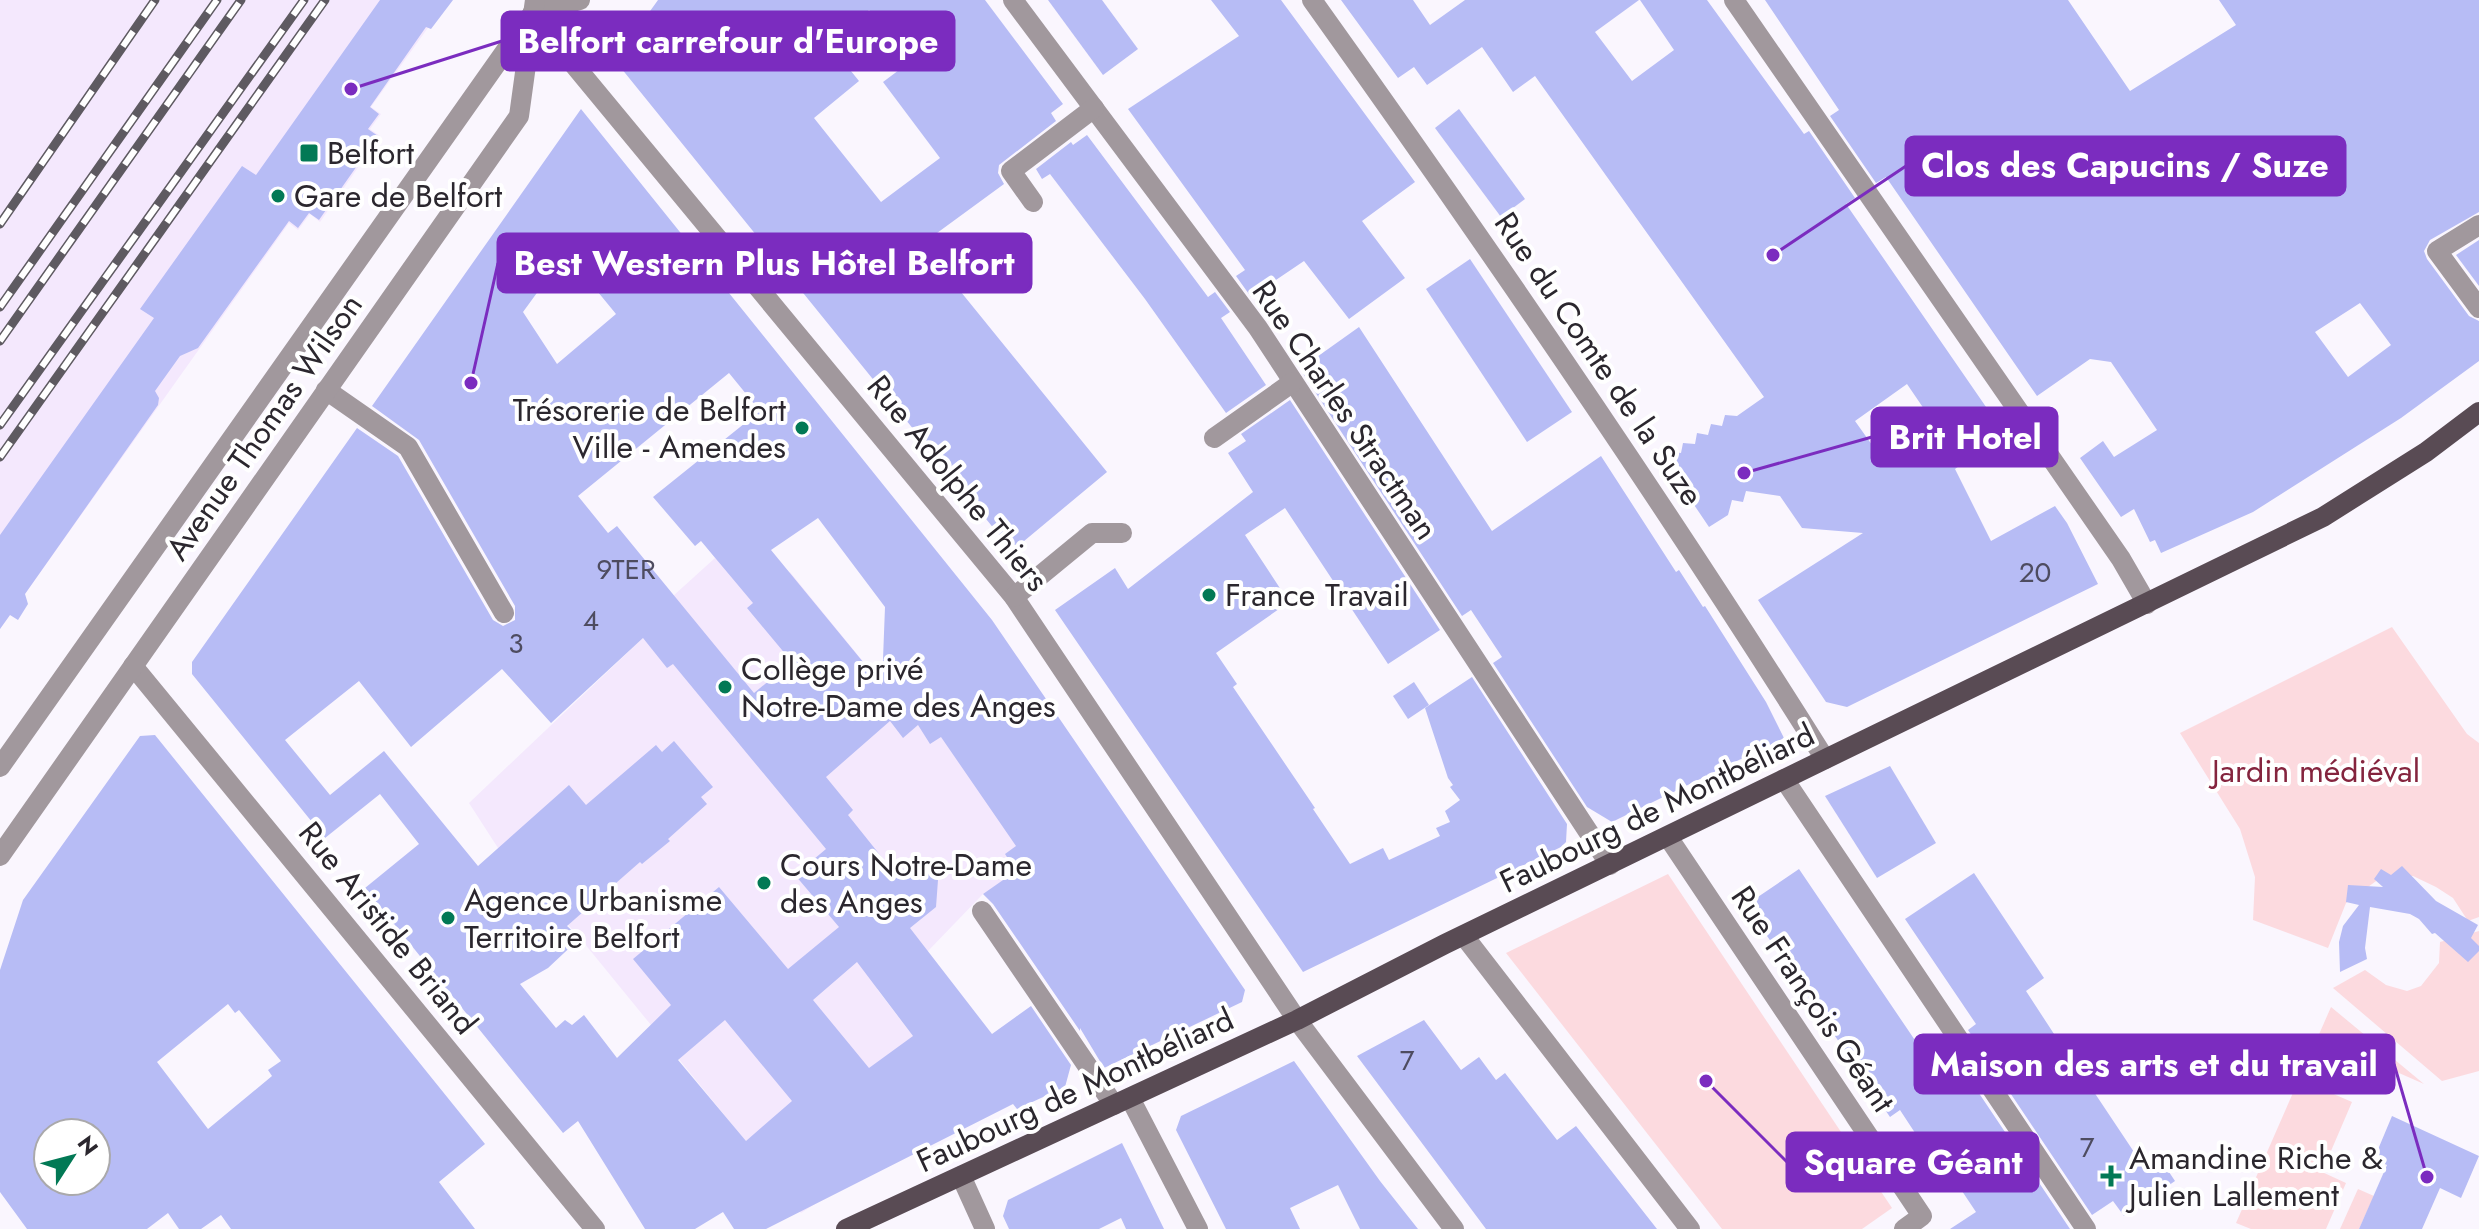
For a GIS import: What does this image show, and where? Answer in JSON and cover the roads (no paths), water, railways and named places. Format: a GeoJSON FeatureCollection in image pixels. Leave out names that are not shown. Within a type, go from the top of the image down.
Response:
{"type":"FeatureCollection","features":[{"type":"Feature","properties":{"kind":"main road","name":"Faubourg de Montbéliard"},"geometry":{"type":"LineString","coordinates":[[846,1229],[1297,1020],[2323,517],[2426,452],[2479,412]]}},
{"type":"Feature","properties":{"kind":"street"},"geometry":{"type":"LineString","coordinates":[[536,5],[580,0]]}},
{"type":"Feature","properties":{"kind":"street","name":"Rue Charles Stractman"},"geometry":{"type":"LineString","coordinates":[[1013,0],[1258,328],[1610,865]]}},
{"type":"Feature","properties":{"kind":"street","name":"Rue du Comte de la Suze"},"geometry":{"type":"LineString","coordinates":[[1312,0],[1454,199],[1626,452],[1825,759]]}},
{"type":"Feature","properties":{"kind":"street"},"geometry":{"type":"LineString","coordinates":[[1734,0],[2126,566],[2147,604]]}},
{"type":"Feature","properties":{"kind":"street","name":"Avenue Thomas Wilson"},"geometry":{"type":"LineString","coordinates":[[0,856],[519,116],[536,5]]}},
{"type":"Feature","properties":{"kind":"street","name":"Avenue Thomas Wilson"},"geometry":{"type":"LineString","coordinates":[[0,767],[536,5]]}},
{"type":"Feature","properties":{"kind":"street","name":"Rue Adolphe Thiers"},"geometry":{"type":"LineString","coordinates":[[536,5],[1014,597],[1297,1020],[1454,1229]]}},
{"type":"Feature","properties":{"kind":"street"},"geometry":{"type":"LineString","coordinates":[[1033,202],[1011,171],[1094,108]]}},
{"type":"Feature","properties":{"kind":"street"},"geometry":{"type":"LineString","coordinates":[[2479,225],[2437,251],[2479,308]]}},
{"type":"Feature","properties":{"kind":"street"},"geometry":{"type":"LineString","coordinates":[[1214,438],[1293,382]]}},
{"type":"Feature","properties":{"kind":"street"},"geometry":{"type":"LineString","coordinates":[[326,390],[408,447],[504,613]]}},
{"type":"Feature","properties":{"kind":"street"},"geometry":{"type":"LineString","coordinates":[[1014,597],[1092,533],[1122,533]]}},
{"type":"Feature","properties":{"kind":"street","name":"Rue Aristide Briand"},"geometry":{"type":"LineString","coordinates":[[133,666],[595,1229]]}},
{"type":"Feature","properties":{"kind":"street"},"geometry":{"type":"LineString","coordinates":[[1784,779],[2086,1229]]}},
{"type":"Feature","properties":{"kind":"street","name":"Rue François Géant"},"geometry":{"type":"LineString","coordinates":[[1668,837],[1922,1216],[1904,1229]]}},
{"type":"Feature","properties":{"kind":"street"},"geometry":{"type":"LineString","coordinates":[[982,911],[1122,1102],[1198,1229]]}},
{"type":"Feature","properties":{"kind":"street"},"geometry":{"type":"LineString","coordinates":[[1464,936],[1690,1229]]}},
{"type":"Feature","properties":{"kind":"street"},"geometry":{"type":"LineString","coordinates":[[961,1176],[985,1229]]}},
{"type":"Feature","properties":{"kind":"railway"},"geometry":{"type":"LineString","coordinates":[[0,224],[155,0]]}},
{"type":"Feature","properties":{"kind":"railway"},"geometry":{"type":"LineString","coordinates":[[0,307],[217,0]]}},
{"type":"Feature","properties":{"kind":"railway"},"geometry":{"type":"LineString","coordinates":[[0,341],[241,0]]}},
{"type":"Feature","properties":{"kind":"railway"},"geometry":{"type":"LineString","coordinates":[[0,425],[304,0]]}},
{"type":"Feature","properties":{"kind":"railway"},"geometry":{"type":"LineString","coordinates":[[0,457],[325,0]]}},
{"type":"Feature","properties":{"kind":"place","name":"Belfort carrefour d'Europe"},"geometry":{"type":"Point","coordinates":[351,89]}},
{"type":"Feature","properties":{"kind":"place","name":"Belfort"},"geometry":{"type":"Point","coordinates":[309,153]}},
{"type":"Feature","properties":{"kind":"place","name":"Gare de Belfort"},"geometry":{"type":"Point","coordinates":[278,196]}},
{"type":"Feature","properties":{"kind":"place","name":"Clos des Capucins / Suze"},"geometry":{"type":"Point","coordinates":[1773,255]}},
{"type":"Feature","properties":{"kind":"place","name":"Best Western Plus Hôtel Belfort"},"geometry":{"type":"Point","coordinates":[471,383]}},
{"type":"Feature","properties":{"kind":"place","name":"Trésorerie de Belfort Ville - Amendes"},"geometry":{"type":"Point","coordinates":[802,428]}},
{"type":"Feature","properties":{"kind":"place","name":"Brit Hotel"},"geometry":{"type":"Point","coordinates":[1744,473]}},
{"type":"Feature","properties":{"kind":"place","name":"France Travail"},"geometry":{"type":"Point","coordinates":[1209,595]}},
{"type":"Feature","properties":{"kind":"place","name":"Collège privé Notre-Dame des Anges"},"geometry":{"type":"Point","coordinates":[725,687]}},
{"type":"Feature","properties":{"kind":"place","name":"Cours Notre-Dame des Anges"},"geometry":{"type":"Point","coordinates":[764,883]}},
{"type":"Feature","properties":{"kind":"place","name":"Agence Urbanisme Territoire Belfort"},"geometry":{"type":"Point","coordinates":[448,918]}},
{"type":"Feature","properties":{"kind":"place","name":"Square Géant"},"geometry":{"type":"Point","coordinates":[1706,1081]}},
{"type":"Feature","properties":{"kind":"place","name":"Amandine Riche & Julien Lallement"},"geometry":{"type":"Point","coordinates":[2111,1176]}},
{"type":"Feature","properties":{"kind":"place","name":"Maison des arts et du travail"},"geometry":{"type":"Point","coordinates":[2427,1177]}},
{"type":"Feature","properties":{"kind":"park label","name":"Jardin médiéval"},"geometry":{"type":"Point","coordinates":[2316,771]}}]}
